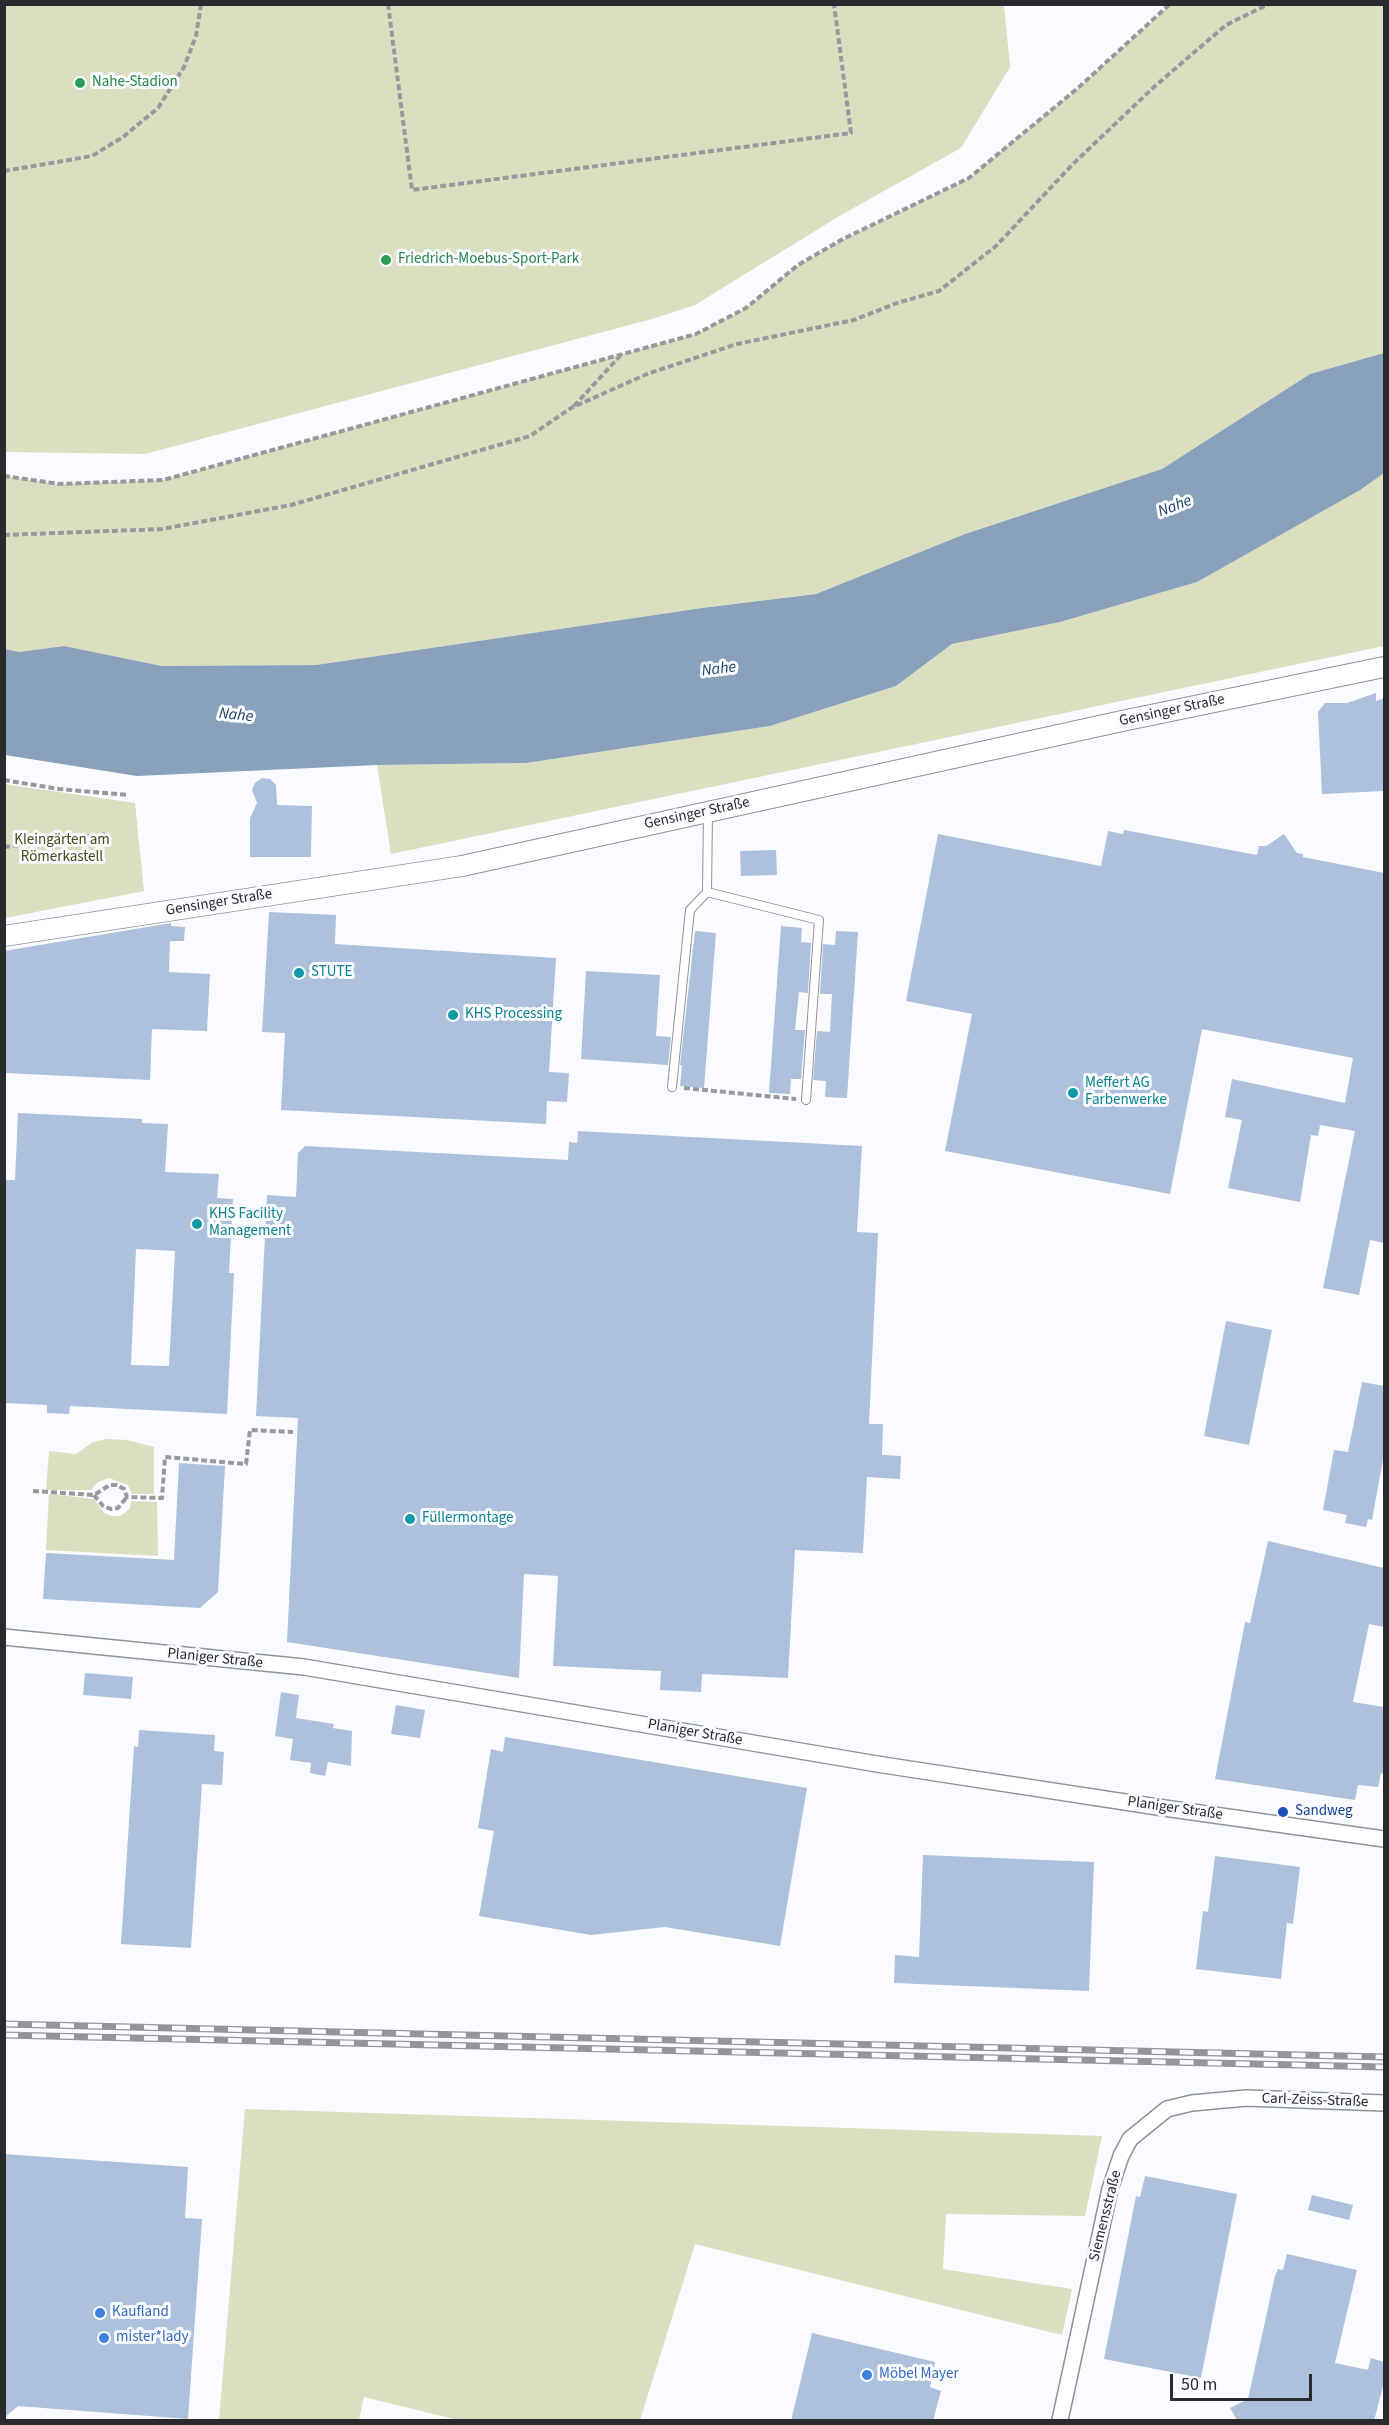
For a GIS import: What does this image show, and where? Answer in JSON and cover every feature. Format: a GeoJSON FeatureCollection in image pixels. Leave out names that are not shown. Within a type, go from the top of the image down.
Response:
{"type":"FeatureCollection","features":[{"type":"Feature","properties":{"kind":"street","name":"Gensinger Straße"},"geometry":{"type":"LineString","coordinates":[[4,936],[462,866],[1100,726],[1384,667]]}},
{"type":"Feature","properties":{"kind":"street","name":"Planiger Straße"},"geometry":{"type":"LineString","coordinates":[[4,1637],[304,1667],[877,1764],[1384,1839]]}},
{"type":"Feature","properties":{"kind":"street","name":"Carl-Zeiss-Straße"},"geometry":{"type":"LineString","coordinates":[[1246,2098],[1384,2103]]}},
{"type":"Feature","properties":{"kind":"street","name":"Siemensstraße"},"geometry":{"type":"LineString","coordinates":[[1060,2421],[1110,2189],[1121,2156],[1130,2139],[1167,2109],[1192,2103],[1246,2098]]}},
{"type":"Feature","properties":{"kind":"lane"},"geometry":{"type":"LineString","coordinates":[[672,1087],[690,910],[707,892],[708,812]]}},
{"type":"Feature","properties":{"kind":"lane"},"geometry":{"type":"LineString","coordinates":[[707,892],[819,920],[806,1100]]}},
{"type":"Feature","properties":{"kind":"path"},"geometry":{"type":"LineString","coordinates":[[4,171],[92,156],[123,137],[159,108],[184,67],[196,36],[201,4]]}},
{"type":"Feature","properties":{"kind":"path"},"geometry":{"type":"LineString","coordinates":[[388,4],[412,190],[851,133],[834,4]]}},
{"type":"Feature","properties":{"kind":"path"},"geometry":{"type":"LineString","coordinates":[[4,476],[60,484],[163,480],[696,334],[746,308],[807,260],[843,239],[969,178],[1078,87],[1170,4]]}},
{"type":"Feature","properties":{"kind":"path"},"geometry":{"type":"LineString","coordinates":[[4,536],[162,529],[280,507],[530,436],[571,408],[648,374],[737,344],[854,320],[897,303],[939,291],[996,246],[1072,165],[1155,86],[1226,25],[1269,4]]}},
{"type":"Feature","properties":{"kind":"path"},"geometry":{"type":"LineString","coordinates":[[571,408],[622,355]]}},
{"type":"Feature","properties":{"kind":"path"},"geometry":{"type":"LineString","coordinates":[[4,780],[59,789],[129,795]]}},
{"type":"Feature","properties":{"kind":"path"},"geometry":{"type":"LineString","coordinates":[[4,847],[105,834]]}},
{"type":"Feature","properties":{"kind":"path"},"geometry":{"type":"LineString","coordinates":[[672,1087],[806,1100]]}},
{"type":"Feature","properties":{"kind":"path"},"geometry":{"type":"LineString","coordinates":[[127,1497],[162,1498],[165,1457],[246,1464],[250,1430],[293,1432]]}},
{"type":"Feature","properties":{"kind":"path"},"geometry":{"type":"LineString","coordinates":[[33,1491],[94,1495],[110,1485],[117,1485],[124,1489],[127,1497]]}},
{"type":"Feature","properties":{"kind":"path"},"geometry":{"type":"LineString","coordinates":[[94,1495],[103,1506],[111,1509],[118,1509],[127,1497]]}},
{"type":"Feature","properties":{"kind":"green space","name":"Friedrich-Moebus-Sport-Park"},"geometry":{"type":"Polygon","coordinates":[[[4,5],[1004,5],[1010,67],[961,148],[841,215],[695,305],[652,319],[145,454],[5,452],[4,5]]]}},
{"type":"Feature","properties":{"kind":"green space"},"geometry":{"type":"Polygon","coordinates":[[[1170,5],[1384,5],[1384,353],[1310,374],[1162,469],[965,534],[816,594],[702,608],[316,665],[162,666],[64,646],[19,652],[5,649],[5,476],[60,484],[163,480],[696,334],[746,308],[798,265],[844,239],[969,178],[1078,88],[1170,5]]]}},
{"type":"Feature","properties":{"kind":"green space"},"geometry":{"type":"Polygon","coordinates":[[[1384,473],[1384,646],[391,854],[377,765],[526,763],[770,726],[896,686],[952,644],[1060,622],[1197,582],[1384,473]]]}},
{"type":"Feature","properties":{"kind":"green space","name":"Kleingärten am Römerkastell"},"geometry":{"type":"Polygon","coordinates":[[[4,784],[135,803],[144,891],[5,918],[4,784]]]}},
{"type":"Feature","properties":{"kind":"green space"},"geometry":{"type":"Polygon","coordinates":[[[107,1439],[127,1440],[154,1447],[154,1494],[132,1494],[128,1485],[109,1478],[98,1482],[91,1490],[46,1490],[49,1451],[76,1454],[93,1442],[107,1439]]]}},
{"type":"Feature","properties":{"kind":"green space"},"geometry":{"type":"Polygon","coordinates":[[[49,1494],[94,1499],[104,1513],[112,1516],[120,1516],[126,1512],[130,1508],[131,1501],[157,1502],[158,1556],[46,1550],[49,1494]]]}},
{"type":"Feature","properties":{"kind":"green space"},"geometry":{"type":"Polygon","coordinates":[[[245,2109],[1102,2136],[1085,2216],[946,2214],[943,2269],[1072,2289],[1062,2335],[695,2244],[640,2420],[458,2420],[364,2397],[359,2420],[219,2420],[245,2109]]]}},
{"type":"Feature","properties":{"kind":"water","name":"Nahe"},"geometry":{"type":"Polygon","coordinates":[[[1384,353],[1384,473],[1360,490],[1197,582],[1060,622],[952,644],[896,686],[770,726],[526,763],[377,765],[137,776],[5,755],[5,649],[19,652],[64,646],[162,666],[316,665],[702,608],[816,594],[965,534],[1162,469],[1310,374],[1384,353]]]}},
{"type":"Feature","properties":{"kind":"building"},"geometry":{"type":"Polygon","coordinates":[[[1376,693],[1376,701],[1384,698],[1384,791],[1322,794],[1318,712],[1325,703],[1347,703],[1376,693]]]}},
{"type":"Feature","properties":{"kind":"building"},"geometry":{"type":"Polygon","coordinates":[[[262,778],[270,779],[276,785],[277,805],[312,806],[311,857],[250,857],[250,818],[257,803],[252,790],[255,783],[262,778]]]}},
{"type":"Feature","properties":{"kind":"building"},"geometry":{"type":"Polygon","coordinates":[[[1124,830],[1257,855],[1259,846],[1266,846],[1284,834],[1297,853],[1303,854],[1303,857],[1384,873],[1384,1243],[1370,1240],[1359,1295],[1323,1288],[1355,1131],[1320,1125],[1318,1136],[1311,1135],[1300,1202],[1228,1188],[1242,1120],[1225,1117],[1232,1079],[1345,1103],[1353,1058],[1202,1029],[1170,1194],[945,1151],[972,1014],[906,1001],[938,834],[1101,866],[1108,831],[1123,834],[1124,830]]]}},
{"type":"Feature","properties":{"kind":"building"},"geometry":{"type":"Polygon","coordinates":[[[776,850],[777,875],[741,876],[740,851],[776,850]]]}},
{"type":"Feature","properties":{"kind":"building","name":"KHS Processing"},"geometry":{"type":"Polygon","coordinates":[[[269,912],[336,915],[335,944],[556,958],[549,1072],[569,1073],[567,1102],[547,1101],[546,1124],[281,1110],[285,1033],[262,1032],[269,912]]]}},
{"type":"Feature","properties":{"kind":"building"},"geometry":{"type":"Polygon","coordinates":[[[171,923],[171,926],[185,927],[184,941],[170,941],[169,972],[210,974],[207,1031],[152,1029],[150,1080],[4,1073],[4,951],[171,923]]]}},
{"type":"Feature","properties":{"kind":"building"},"geometry":{"type":"Polygon","coordinates":[[[781,926],[802,928],[801,942],[811,943],[808,993],[799,992],[795,1030],[805,1030],[801,1079],[791,1079],[790,1094],[769,1093],[781,926]]]}},
{"type":"Feature","properties":{"kind":"building"},"geometry":{"type":"Polygon","coordinates":[[[695,931],[716,933],[704,1088],[680,1086],[682,1065],[680,1065],[695,931]]]}},
{"type":"Feature","properties":{"kind":"building"},"geometry":{"type":"Polygon","coordinates":[[[836,931],[858,932],[847,1098],[825,1097],[826,1081],[813,1080],[817,1031],[830,1032],[832,994],[820,994],[823,944],[835,945],[836,931]]]}},
{"type":"Feature","properties":{"kind":"building"},"geometry":{"type":"Polygon","coordinates":[[[586,971],[660,975],[656,1036],[671,1037],[668,1065],[581,1059],[586,971]]]}},
{"type":"Feature","properties":{"kind":"building"},"geometry":{"type":"Polygon","coordinates":[[[18,1113],[142,1119],[142,1123],[168,1124],[165,1172],[219,1174],[217,1198],[233,1199],[229,1273],[234,1273],[227,1414],[70,1406],[69,1414],[47,1413],[47,1405],[4,1403],[4,1180],[15,1180],[18,1113]],[[136,1249],[131,1365],[169,1366],[175,1251],[136,1249]]]}},
{"type":"Feature","properties":{"kind":"building"},"geometry":{"type":"Polygon","coordinates":[[[578,1131],[862,1146],[857,1232],[878,1233],[869,1424],[883,1424],[882,1455],[901,1456],[900,1479],[867,1477],[863,1553],[795,1550],[788,1678],[702,1674],[701,1692],[660,1690],[661,1671],[553,1666],[558,1576],[524,1574],[519,1678],[287,1642],[298,1418],[256,1416],[267,1195],[296,1197],[298,1153],[305,1146],[568,1160],[569,1142],[577,1143],[578,1131]]]}},
{"type":"Feature","properties":{"kind":"building"},"geometry":{"type":"Polygon","coordinates":[[[1226,1321],[1272,1330],[1249,1445],[1204,1436],[1226,1321]]]}},
{"type":"Feature","properties":{"kind":"building"},"geometry":{"type":"Polygon","coordinates":[[[1362,1382],[1384,1386],[1384,1454],[1372,1520],[1368,1519],[1366,1527],[1345,1523],[1347,1515],[1323,1510],[1334,1450],[1348,1452],[1362,1382]]]}},
{"type":"Feature","properties":{"kind":"building"},"geometry":{"type":"Polygon","coordinates":[[[179,1463],[225,1466],[218,1592],[200,1608],[43,1599],[46,1553],[174,1560],[179,1463]]]}},
{"type":"Feature","properties":{"kind":"building"},"geometry":{"type":"Polygon","coordinates":[[[1268,1541],[1384,1568],[1384,1627],[1369,1624],[1353,1702],[1384,1707],[1384,1774],[1381,1773],[1378,1787],[1358,1785],[1355,1800],[1215,1779],[1245,1622],[1250,1623],[1268,1541]]]}},
{"type":"Feature","properties":{"kind":"building"},"geometry":{"type":"Polygon","coordinates":[[[85,1673],[133,1677],[131,1699],[83,1695],[85,1673]]]}},
{"type":"Feature","properties":{"kind":"building"},"geometry":{"type":"Polygon","coordinates":[[[281,1692],[299,1695],[296,1718],[334,1724],[333,1728],[352,1731],[351,1766],[328,1762],[325,1776],[310,1773],[311,1763],[290,1760],[293,1739],[275,1736],[281,1692]]]}},
{"type":"Feature","properties":{"kind":"building"},"geometry":{"type":"Polygon","coordinates":[[[396,1705],[425,1710],[420,1738],[391,1734],[396,1705]]]}},
{"type":"Feature","properties":{"kind":"building"},"geometry":{"type":"Polygon","coordinates":[[[139,1730],[215,1735],[214,1751],[224,1752],[222,1785],[202,1784],[191,1948],[121,1944],[134,1746],[138,1747],[139,1730]]]}},
{"type":"Feature","properties":{"kind":"building"},"geometry":{"type":"Polygon","coordinates":[[[505,1737],[807,1788],[780,1946],[665,1927],[591,1935],[479,1916],[494,1831],[478,1828],[491,1749],[503,1752],[505,1737]]]}},
{"type":"Feature","properties":{"kind":"building"},"geometry":{"type":"Polygon","coordinates":[[[923,1855],[1094,1862],[1089,1991],[894,1983],[895,1955],[919,1957],[923,1855]]]}},
{"type":"Feature","properties":{"kind":"building"},"geometry":{"type":"Polygon","coordinates":[[[1215,1856],[1300,1867],[1293,1924],[1287,1923],[1281,1979],[1196,1969],[1203,1911],[1208,1912],[1215,1856]]]}},
{"type":"Feature","properties":{"kind":"building","name":"Kaufland"},"geometry":{"type":"Polygon","coordinates":[[[4,2154],[188,2167],[185,2218],[202,2219],[188,2419],[18,2406],[4,2418],[4,2154]]]}},
{"type":"Feature","properties":{"kind":"building"},"geometry":{"type":"Polygon","coordinates":[[[1145,2176],[1237,2194],[1201,2378],[1104,2359],[1136,2196],[1140,2197],[1145,2176]]]}},
{"type":"Feature","properties":{"kind":"building"},"geometry":{"type":"Polygon","coordinates":[[[1312,2195],[1353,2205],[1349,2220],[1308,2210],[1312,2195]]]}},
{"type":"Feature","properties":{"kind":"building"},"geometry":{"type":"Polygon","coordinates":[[[1287,2254],[1357,2270],[1335,2363],[1368,2370],[1371,2358],[1384,2362],[1384,2382],[1374,2421],[1240,2421],[1230,2408],[1248,2399],[1275,2276],[1278,2269],[1283,2270],[1287,2254]]]}},
{"type":"Feature","properties":{"kind":"building","name":"Möbel Mayer"},"geometry":{"type":"Polygon","coordinates":[[[812,2333],[935,2362],[930,2387],[941,2391],[933,2421],[791,2421],[812,2333]]]}},
{"type":"Feature","properties":{"kind":"railway"},"geometry":{"type":"LineString","coordinates":[[4,2024],[1384,2057]]}},
{"type":"Feature","properties":{"kind":"railway"},"geometry":{"type":"LineString","coordinates":[[4,2035],[1384,2067]]}},
{"type":"Feature","properties":{"kind":"place","name":"Nahe-Stadion"},"geometry":{"type":"Point","coordinates":[80,83]}},
{"type":"Feature","properties":{"kind":"place","name":"Friedrich-Moebus-Sport-Park"},"geometry":{"type":"Point","coordinates":[386,260]}},
{"type":"Feature","properties":{"kind":"place","name":"STUTE"},"geometry":{"type":"Point","coordinates":[299,973]}},
{"type":"Feature","properties":{"kind":"place","name":"KHS Processing"},"geometry":{"type":"Point","coordinates":[453,1015]}},
{"type":"Feature","properties":{"kind":"place","name":"Meffert AG Farbenwerke"},"geometry":{"type":"Point","coordinates":[1073,1093]}},
{"type":"Feature","properties":{"kind":"place","name":"KHS Facility Management"},"geometry":{"type":"Point","coordinates":[197,1224]}},
{"type":"Feature","properties":{"kind":"place","name":"Füllermontage"},"geometry":{"type":"Point","coordinates":[410,1519]}},
{"type":"Feature","properties":{"kind":"place","name":"Sandweg"},"geometry":{"type":"Point","coordinates":[1283,1812]}},
{"type":"Feature","properties":{"kind":"place","name":"Kaufland"},"geometry":{"type":"Point","coordinates":[100,2313]}},
{"type":"Feature","properties":{"kind":"place","name":"mister*lady"},"geometry":{"type":"Point","coordinates":[104,2338]}},
{"type":"Feature","properties":{"kind":"place","name":"Möbel Mayer"},"geometry":{"type":"Point","coordinates":[867,2375]}}]}
